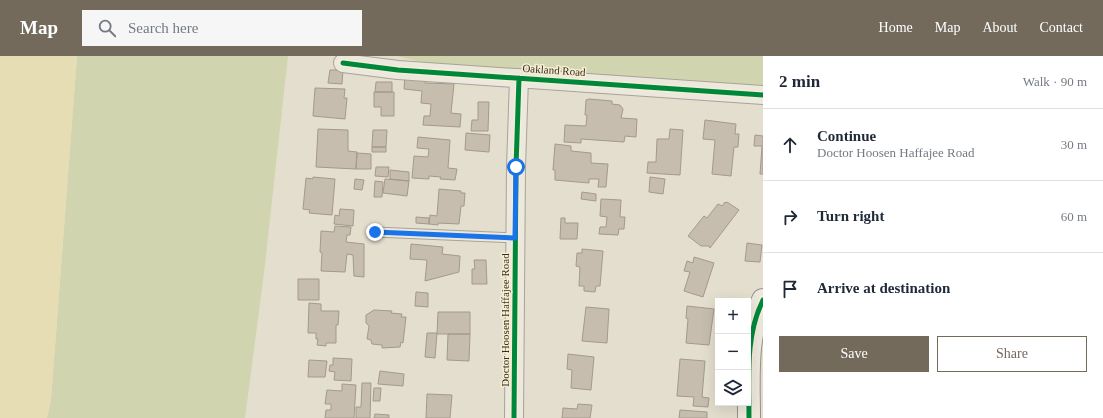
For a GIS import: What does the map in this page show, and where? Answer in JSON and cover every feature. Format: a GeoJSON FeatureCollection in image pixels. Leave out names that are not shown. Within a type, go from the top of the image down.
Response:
{"type":"FeatureCollection","features":[{"type":"Feature","properties":{"kind":"street","name":"Oakland Road"},"geometry":{"type":"LineString","coordinates":[[343,63],[398,70],[763,94]]}},
{"type":"Feature","properties":{"kind":"street","name":"Doctor Hoosen Haffajee Road"},"geometry":{"type":"LineString","coordinates":[[514,418],[516,167],[519,78]]}},
{"type":"Feature","properties":{"kind":"street"},"geometry":{"type":"LineString","coordinates":[[749,418],[750,342],[754,323],[763,300]]}},
{"type":"Feature","properties":{"kind":"lane"},"geometry":{"type":"LineString","coordinates":[[375,232],[515,238]]}},
{"type":"Feature","properties":{"kind":"green space"},"geometry":{"type":"Polygon","coordinates":[[[77,56],[288,56],[264,273],[245,418],[47,418],[51,400],[77,56]]]}},
{"type":"Feature","properties":{"kind":"green space"},"geometry":{"type":"Polygon","coordinates":[[[397,56],[763,56],[763,86],[425,63],[397,56]]]}},
{"type":"Feature","properties":{"kind":"sand"},"geometry":{"type":"Polygon","coordinates":[[[0,56],[77,56],[51,400],[47,418],[0,418],[0,56]]]}},
{"type":"Feature","properties":{"kind":"building"},"geometry":{"type":"Polygon","coordinates":[[[330,70],[343,70],[342,84],[328,83],[330,70]]]}},
{"type":"Feature","properties":{"kind":"building"},"geometry":{"type":"Polygon","coordinates":[[[405,75],[425,77],[425,83],[454,84],[451,113],[461,114],[460,127],[423,125],[424,116],[430,116],[431,104],[421,103],[422,91],[404,89],[405,75]]]}},
{"type":"Feature","properties":{"kind":"building"},"geometry":{"type":"Polygon","coordinates":[[[376,82],[392,82],[392,92],[375,92],[376,82]]]}},
{"type":"Feature","properties":{"kind":"building"},"geometry":{"type":"Polygon","coordinates":[[[315,88],[345,89],[344,98],[347,98],[345,119],[313,116],[315,88]]]}},
{"type":"Feature","properties":{"kind":"building"},"geometry":{"type":"Polygon","coordinates":[[[374,92],[394,92],[394,116],[381,116],[381,107],[374,107],[374,92]]]}},
{"type":"Feature","properties":{"kind":"building"},"geometry":{"type":"Polygon","coordinates":[[[586,100],[612,101],[612,104],[620,105],[623,109],[621,118],[637,119],[636,137],[625,136],[624,142],[581,139],[581,143],[564,142],[565,125],[586,126],[586,100]]]}},
{"type":"Feature","properties":{"kind":"building"},"geometry":{"type":"Polygon","coordinates":[[[478,102],[489,102],[488,131],[471,131],[472,120],[478,120],[478,102]]]}},
{"type":"Feature","properties":{"kind":"building"},"geometry":{"type":"Polygon","coordinates":[[[705,120],[736,124],[735,134],[739,134],[738,147],[734,147],[731,176],[712,174],[715,140],[703,139],[705,120]]]}},
{"type":"Feature","properties":{"kind":"building"},"geometry":{"type":"Polygon","coordinates":[[[318,129],[348,130],[348,151],[357,152],[356,169],[316,167],[318,129]]]}},
{"type":"Feature","properties":{"kind":"building"},"geometry":{"type":"Polygon","coordinates":[[[670,129],[683,130],[680,175],[647,173],[648,162],[656,162],[657,139],[669,139],[670,129]]]}},
{"type":"Feature","properties":{"kind":"building"},"geometry":{"type":"Polygon","coordinates":[[[373,130],[387,130],[386,147],[372,147],[373,130]]]}},
{"type":"Feature","properties":{"kind":"building"},"geometry":{"type":"Polygon","coordinates":[[[466,133],[490,135],[489,152],[465,150],[466,133]]]}},
{"type":"Feature","properties":{"kind":"building"},"geometry":{"type":"Polygon","coordinates":[[[755,135],[763,136],[763,174],[760,174],[762,146],[754,146],[755,135]]]}},
{"type":"Feature","properties":{"kind":"building"},"geometry":{"type":"Polygon","coordinates":[[[418,137],[450,140],[448,168],[457,169],[455,180],[440,179],[441,177],[429,176],[429,179],[412,178],[414,156],[428,157],[429,149],[417,148],[418,137]]]}},
{"type":"Feature","properties":{"kind":"building"},"geometry":{"type":"Polygon","coordinates":[[[555,144],[571,146],[571,151],[591,153],[591,163],[608,164],[606,187],[598,187],[599,179],[589,179],[589,183],[555,180],[555,170],[553,170],[555,144]]]}},
{"type":"Feature","properties":{"kind":"building"},"geometry":{"type":"Polygon","coordinates":[[[372,147],[386,147],[386,152],[372,152],[372,147]]]}},
{"type":"Feature","properties":{"kind":"building"},"geometry":{"type":"Polygon","coordinates":[[[357,153],[371,154],[371,169],[356,169],[357,153]]]}},
{"type":"Feature","properties":{"kind":"building"},"geometry":{"type":"Polygon","coordinates":[[[376,167],[389,167],[388,177],[375,176],[376,167]]]}},
{"type":"Feature","properties":{"kind":"building"},"geometry":{"type":"Polygon","coordinates":[[[390,170],[409,172],[409,181],[390,179],[390,170]]]}},
{"type":"Feature","properties":{"kind":"building"},"geometry":{"type":"Polygon","coordinates":[[[313,177],[335,179],[332,215],[309,213],[310,210],[303,209],[306,178],[313,179],[313,177]]]}},
{"type":"Feature","properties":{"kind":"building"},"geometry":{"type":"Polygon","coordinates":[[[650,177],[665,179],[663,194],[649,192],[650,177]]]}},
{"type":"Feature","properties":{"kind":"building"},"geometry":{"type":"Polygon","coordinates":[[[355,179],[364,180],[362,190],[354,189],[355,179]]]}},
{"type":"Feature","properties":{"kind":"building"},"geometry":{"type":"Polygon","coordinates":[[[385,179],[409,181],[407,196],[383,193],[385,179]]]}},
{"type":"Feature","properties":{"kind":"building"},"geometry":{"type":"Polygon","coordinates":[[[375,181],[383,182],[382,197],[374,197],[375,181]]]}},
{"type":"Feature","properties":{"kind":"building"},"geometry":{"type":"Polygon","coordinates":[[[439,189],[461,191],[461,193],[465,193],[464,206],[461,206],[459,224],[429,224],[430,215],[437,216],[439,189]]]}},
{"type":"Feature","properties":{"kind":"building"},"geometry":{"type":"Polygon","coordinates":[[[582,192],[596,194],[596,201],[581,199],[582,192]]]}},
{"type":"Feature","properties":{"kind":"building"},"geometry":{"type":"Polygon","coordinates":[[[601,199],[621,200],[620,217],[625,217],[624,229],[619,229],[618,235],[599,234],[600,227],[606,227],[607,217],[600,216],[601,199]]]}},
{"type":"Feature","properties":{"kind":"building"},"geometry":{"type":"Polygon","coordinates":[[[725,202],[739,210],[710,248],[709,246],[701,246],[688,236],[704,216],[707,218],[718,204],[722,206],[725,202]]]}},
{"type":"Feature","properties":{"kind":"building"},"geometry":{"type":"Polygon","coordinates":[[[340,209],[354,210],[353,226],[334,224],[335,215],[339,216],[340,209]]]}},
{"type":"Feature","properties":{"kind":"building"},"geometry":{"type":"Polygon","coordinates":[[[416,217],[429,218],[429,224],[416,223],[416,217]]]}},
{"type":"Feature","properties":{"kind":"building"},"geometry":{"type":"Polygon","coordinates":[[[561,218],[565,218],[565,223],[578,223],[577,239],[560,239],[561,218]]]}},
{"type":"Feature","properties":{"kind":"building"},"geometry":{"type":"Polygon","coordinates":[[[335,226],[351,227],[350,235],[347,235],[346,242],[364,244],[364,277],[354,276],[353,255],[347,254],[345,272],[321,271],[321,231],[334,232],[335,226]]]}},
{"type":"Feature","properties":{"kind":"building"},"geometry":{"type":"Polygon","coordinates":[[[747,243],[762,245],[760,262],[745,261],[747,243]]]}},
{"type":"Feature","properties":{"kind":"building"},"geometry":{"type":"Polygon","coordinates":[[[411,244],[443,247],[442,254],[460,256],[459,272],[425,281],[427,260],[410,259],[411,244]]]}},
{"type":"Feature","properties":{"kind":"building"},"geometry":{"type":"Polygon","coordinates":[[[582,249],[603,251],[600,286],[596,286],[595,292],[584,291],[584,286],[579,286],[580,267],[576,266],[577,253],[582,253],[582,249]]]}},
{"type":"Feature","properties":{"kind":"building"},"geometry":{"type":"Polygon","coordinates":[[[694,257],[714,263],[703,297],[684,291],[690,272],[684,271],[687,261],[693,263],[694,257]]]}},
{"type":"Feature","properties":{"kind":"building"},"geometry":{"type":"Polygon","coordinates":[[[474,260],[486,260],[487,284],[472,284],[472,269],[475,269],[474,260]]]}},
{"type":"Feature","properties":{"kind":"building"},"geometry":{"type":"Polygon","coordinates":[[[298,279],[319,279],[319,300],[298,300],[298,279]]]}},
{"type":"Feature","properties":{"kind":"building"},"geometry":{"type":"Polygon","coordinates":[[[416,292],[428,293],[428,307],[415,306],[416,292]]]}},
{"type":"Feature","properties":{"kind":"building"},"geometry":{"type":"Polygon","coordinates":[[[309,303],[321,304],[321,311],[339,311],[338,325],[336,325],[336,343],[326,343],[326,346],[317,345],[318,339],[316,339],[316,333],[308,333],[309,303]]]}},
{"type":"Feature","properties":{"kind":"building"},"geometry":{"type":"Polygon","coordinates":[[[687,306],[714,309],[709,345],[686,343],[688,319],[686,318],[687,306]]]}},
{"type":"Feature","properties":{"kind":"building"},"geometry":{"type":"Polygon","coordinates":[[[586,307],[609,309],[607,343],[582,341],[586,307]]]}},
{"type":"Feature","properties":{"kind":"building"},"geometry":{"type":"Polygon","coordinates":[[[374,310],[392,311],[391,313],[402,314],[401,317],[406,317],[403,343],[401,342],[400,347],[382,348],[382,345],[372,344],[371,340],[367,339],[369,326],[366,323],[366,315],[374,310]]]}},
{"type":"Feature","properties":{"kind":"building"},"geometry":{"type":"Polygon","coordinates":[[[438,312],[470,312],[470,334],[437,334],[438,312]]]}},
{"type":"Feature","properties":{"kind":"building"},"geometry":{"type":"Polygon","coordinates":[[[427,333],[437,333],[435,358],[425,357],[427,333]]]}},
{"type":"Feature","properties":{"kind":"building"},"geometry":{"type":"Polygon","coordinates":[[[448,334],[470,334],[469,361],[447,360],[448,334]]]}},
{"type":"Feature","properties":{"kind":"building"},"geometry":{"type":"Polygon","coordinates":[[[568,354],[594,357],[591,390],[571,388],[572,370],[567,369],[568,354]]]}},
{"type":"Feature","properties":{"kind":"building"},"geometry":{"type":"Polygon","coordinates":[[[333,358],[352,359],[351,381],[334,380],[335,372],[329,371],[330,365],[333,365],[333,358]]]}},
{"type":"Feature","properties":{"kind":"building"},"geometry":{"type":"Polygon","coordinates":[[[680,359],[705,361],[702,397],[709,398],[708,407],[693,406],[694,397],[677,396],[680,359]]]}},
{"type":"Feature","properties":{"kind":"building"},"geometry":{"type":"Polygon","coordinates":[[[309,360],[327,361],[325,377],[308,377],[309,360]]]}},
{"type":"Feature","properties":{"kind":"building"},"geometry":{"type":"Polygon","coordinates":[[[380,371],[404,374],[403,386],[378,384],[380,371]]]}},
{"type":"Feature","properties":{"kind":"building"},"geometry":{"type":"Polygon","coordinates":[[[362,383],[371,383],[370,418],[356,418],[356,407],[361,407],[362,383]]]}},
{"type":"Feature","properties":{"kind":"building"},"geometry":{"type":"Polygon","coordinates":[[[342,384],[356,385],[354,418],[325,418],[326,410],[331,410],[331,404],[325,404],[327,390],[342,391],[342,384]]]}},
{"type":"Feature","properties":{"kind":"building"},"geometry":{"type":"Polygon","coordinates":[[[374,388],[381,388],[380,401],[373,401],[374,388]]]}},
{"type":"Feature","properties":{"kind":"building"},"geometry":{"type":"Polygon","coordinates":[[[427,394],[452,395],[450,418],[426,418],[427,394]]]}},
{"type":"Feature","properties":{"kind":"building"},"geometry":{"type":"Polygon","coordinates":[[[578,404],[592,405],[590,418],[562,418],[563,408],[577,409],[578,404]]]}},
{"type":"Feature","properties":{"kind":"building"},"geometry":{"type":"Polygon","coordinates":[[[680,410],[707,412],[707,418],[679,418],[680,410]]]}},
{"type":"Feature","properties":{"kind":"building"},"geometry":{"type":"Polygon","coordinates":[[[375,414],[389,415],[389,418],[374,418],[375,414]]]}},
{"type":"Feature","properties":{"kind":"cycle path"},"geometry":{"type":"LineString","coordinates":[[343,63],[398,70],[763,95]]}},
{"type":"Feature","properties":{"kind":"cycle path"},"geometry":{"type":"LineString","coordinates":[[514,418],[516,167],[519,78]]}},
{"type":"Feature","properties":{"kind":"cycle path"},"geometry":{"type":"LineString","coordinates":[[749,418],[749,358],[753,328],[763,300]]}},
{"type":"Feature","properties":{"kind":"route"},"geometry":{"type":"LineString","coordinates":[[375,232],[515,238],[516,167]]}}]}
